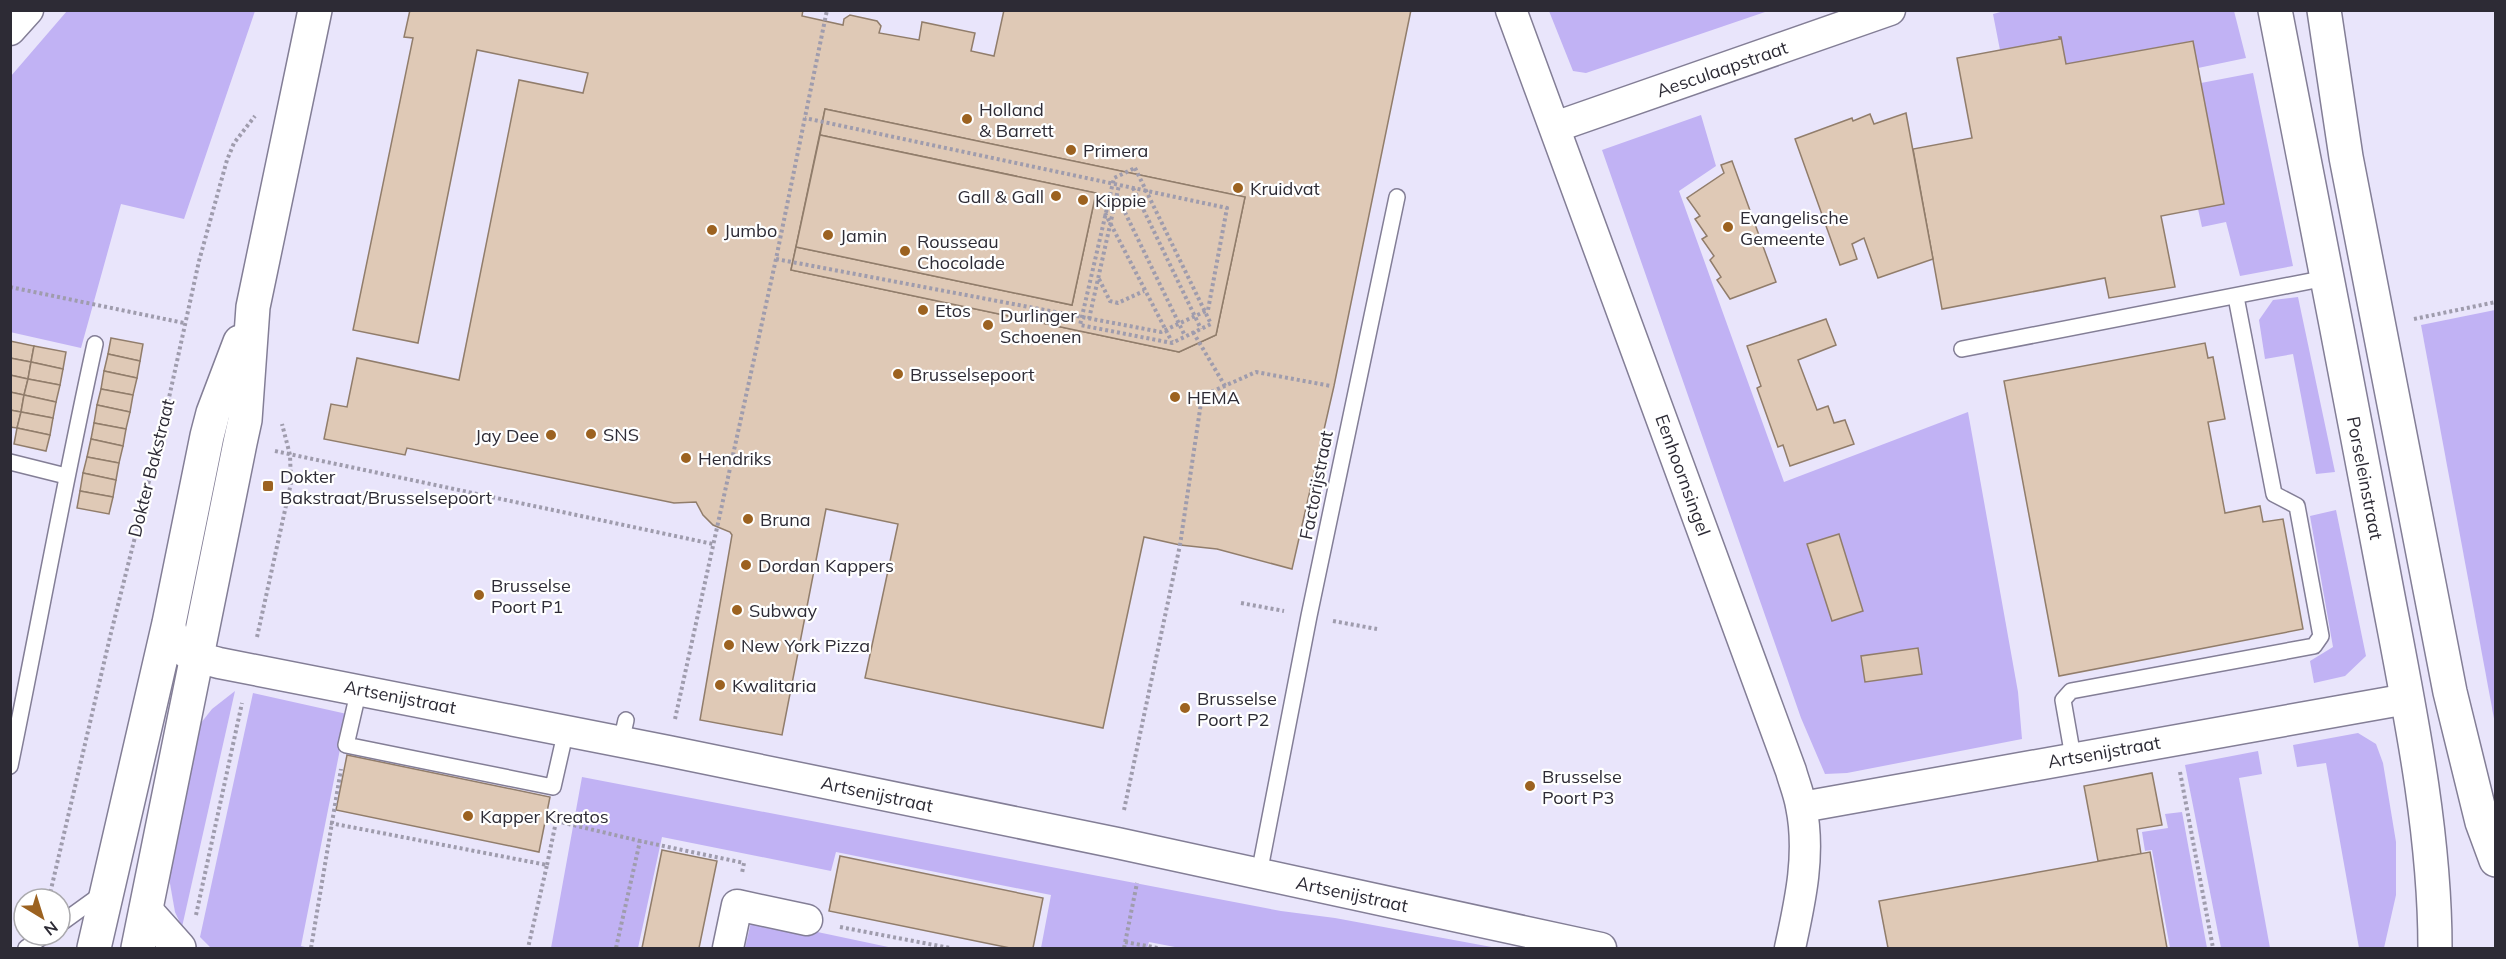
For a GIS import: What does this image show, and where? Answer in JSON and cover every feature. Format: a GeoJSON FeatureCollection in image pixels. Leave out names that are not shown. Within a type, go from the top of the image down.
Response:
{"type":"FeatureCollection","features":[{"type":"Feature","properties":{"kind":"street"},"geometry":{"type":"LineString","coordinates":[[10,30],[28,10]]}},
{"type":"Feature","properties":{"kind":"street"},"geometry":{"type":"LineString","coordinates":[[138,948],[244,420],[253,307],[315,10]]}},
{"type":"Feature","properties":{"kind":"street","name":"Eenhoornsingel"},"geometry":{"type":"LineString","coordinates":[[1511,10],[1787,759],[1802,807],[1805,843],[1804,877],[1790,948]]}},
{"type":"Feature","properties":{"kind":"street","name":"Aesculaapstraat"},"geometry":{"type":"LineString","coordinates":[[1555,126],[1890,10]]}},
{"type":"Feature","properties":{"kind":"street","name":"Porseleinstraat"},"geometry":{"type":"LineString","coordinates":[[2275,10],[2407,699],[2430,854],[2435,916],[2434,948]]}},
{"type":"Feature","properties":{"kind":"street"},"geometry":{"type":"LineString","coordinates":[[2324,10],[2346,157],[2450,692],[2482,822],[2496,860]]}},
{"type":"Feature","properties":{"kind":"street"},"geometry":{"type":"LineString","coordinates":[[94,948],[169,623],[213,413],[253,307]]}},
{"type":"Feature","properties":{"kind":"street","name":"Artsenijstraat"},"geometry":{"type":"LineString","coordinates":[[169,623],[176,644],[182,651],[196,657],[566,730],[623,731],[668,751],[1602,948]]}},
{"type":"Feature","properties":{"kind":"street","name":"Artsenijstraat"},"geometry":{"type":"LineString","coordinates":[[1802,807],[2407,699]]}},
{"type":"Feature","properties":{"kind":"street"},"geometry":{"type":"LineString","coordinates":[[728,948],[737,905],[807,920]]}},
{"type":"Feature","properties":{"kind":"street"},"geometry":{"type":"LineString","coordinates":[[146,911],[187,937]]}},
{"type":"Feature","properties":{"kind":"lane","name":"Factorijstraat"},"geometry":{"type":"LineString","coordinates":[[1259,874],[1396,197]]}},
{"type":"Feature","properties":{"kind":"lane"},"geometry":{"type":"LineString","coordinates":[[1962,349],[2326,278]]}},
{"type":"Feature","properties":{"kind":"lane"},"geometry":{"type":"LineString","coordinates":[[2073,757],[2063,700],[2071,691],[2314,646],[2320,636],[2296,506],[2274,494],[2236,297]]}},
{"type":"Feature","properties":{"kind":"lane"},"geometry":{"type":"LineString","coordinates":[[10,766],[58,530],[66,476],[95,344]]}},
{"type":"Feature","properties":{"kind":"lane"},"geometry":{"type":"LineString","coordinates":[[10,462],[66,476]]}},
{"type":"Feature","properties":{"kind":"lane"},"geometry":{"type":"LineString","coordinates":[[359,689],[346,745],[553,787],[566,730]]}},
{"type":"Feature","properties":{"kind":"lane"},"geometry":{"type":"LineString","coordinates":[[72,915],[107,889]]}},
{"type":"Feature","properties":{"kind":"path"},"geometry":{"type":"LineString","coordinates":[[668,751],[776,259],[827,10]]}},
{"type":"Feature","properties":{"kind":"path","name":"Dokter Bakstraat"},"geometry":{"type":"LineString","coordinates":[[51,887],[163,425],[184,323],[227,160],[234,143],[259,112]]}},
{"type":"Feature","properties":{"kind":"path"},"geometry":{"type":"LineString","coordinates":[[776,259],[1161,332],[1208,310],[1227,208],[805,118]]}},
{"type":"Feature","properties":{"kind":"path"},"geometry":{"type":"LineString","coordinates":[[1135,168],[1211,324],[1201,328],[1172,343],[1080,325],[1114,178],[1135,168]]}},
{"type":"Feature","properties":{"kind":"path"},"geometry":{"type":"LineString","coordinates":[[1089,319],[1119,185]]}},
{"type":"Feature","properties":{"kind":"path"},"geometry":{"type":"LineString","coordinates":[[1133,188],[1201,328]]}},
{"type":"Feature","properties":{"kind":"path"},"geometry":{"type":"LineString","coordinates":[[1117,196],[1185,336]]}},
{"type":"Feature","properties":{"kind":"path"},"geometry":{"type":"LineString","coordinates":[[1105,213],[1172,343]]}},
{"type":"Feature","properties":{"kind":"path"},"geometry":{"type":"LineString","coordinates":[[1099,278],[1110,301],[1118,303],[1144,291]]}},
{"type":"Feature","properties":{"kind":"path"},"geometry":{"type":"LineString","coordinates":[[10,287],[184,323]]}},
{"type":"Feature","properties":{"kind":"path"},"geometry":{"type":"LineString","coordinates":[[1194,332],[1225,386]]}},
{"type":"Feature","properties":{"kind":"path"},"geometry":{"type":"LineString","coordinates":[[1130,778],[1180,545],[1202,396],[1256,372],[1355,391]]}},
{"type":"Feature","properties":{"kind":"path"},"geometry":{"type":"LineString","coordinates":[[187,937],[291,483],[290,455],[281,418]]}},
{"type":"Feature","properties":{"kind":"path"},"geometry":{"type":"LineString","coordinates":[[309,460],[714,544]]}},
{"type":"Feature","properties":{"kind":"path"},"geometry":{"type":"LineString","coordinates":[[2174,740],[2213,948]]}},
{"type":"Feature","properties":{"kind":"path"},"geometry":{"type":"LineString","coordinates":[[311,948],[330,823],[346,745]]}},
{"type":"Feature","properties":{"kind":"path"},"geometry":{"type":"LineString","coordinates":[[528,948],[561,799],[553,787]]}},
{"type":"Feature","properties":{"kind":"path"},"geometry":{"type":"LineString","coordinates":[[556,821],[744,863],[737,905]]}},
{"type":"Feature","properties":{"kind":"path"},"geometry":{"type":"LineString","coordinates":[[330,823],[547,865]]}},
{"type":"Feature","properties":{"kind":"path"},"geometry":{"type":"LineString","coordinates":[[615,948],[639,841]]}},
{"type":"Feature","properties":{"kind":"path"},"geometry":{"type":"LineString","coordinates":[[1124,948],[1132,916]]}},
{"type":"Feature","properties":{"kind":"path"},"geometry":{"type":"LineString","coordinates":[[807,920],[950,948]]}},
{"type":"Feature","properties":{"kind":"path"},"geometry":{"type":"LineString","coordinates":[[1125,942],[1158,948]]}},
{"type":"Feature","properties":{"kind":"shaded area"},"geometry":{"type":"Polygon","coordinates":[[[1549,10],[1768,11],[1586,73],[1573,71],[1549,10]]]}},
{"type":"Feature","properties":{"kind":"shaded area"},"geometry":{"type":"Polygon","coordinates":[[[2008,10],[2234,11],[2246,58],[2198,68],[2192,41],[2066,64],[2061,37],[2000,50],[1993,14],[2008,10]]]}},
{"type":"Feature","properties":{"kind":"shaded area"},"geometry":{"type":"Polygon","coordinates":[[[67,11],[255,11],[184,219],[121,204],[81,348],[10,332],[11,76],[67,11]]]}},
{"type":"Feature","properties":{"kind":"shaded area"},"geometry":{"type":"Polygon","coordinates":[[[2253,73],[2293,266],[2240,276],[2226,222],[2202,227],[2198,209],[2224,204],[2201,83],[2253,73]]]}},
{"type":"Feature","properties":{"kind":"shaded area"},"geometry":{"type":"Polygon","coordinates":[[[1701,115],[1716,166],[1679,191],[1784,482],[1968,412],[2018,692],[2022,739],[1847,773],[1825,774],[1801,718],[1602,150],[1701,115]]]}},
{"type":"Feature","properties":{"kind":"shaded area"},"geometry":{"type":"Polygon","coordinates":[[[2298,297],[2335,472],[2316,474],[2293,354],[2265,359],[2259,320],[2273,300],[2298,297]]]}},
{"type":"Feature","properties":{"kind":"shaded area"},"geometry":{"type":"Polygon","coordinates":[[[2496,310],[2495,724],[2421,325],[2496,310]]]}},
{"type":"Feature","properties":{"kind":"shaded area"},"geometry":{"type":"Polygon","coordinates":[[[2336,510],[2366,656],[2345,676],[2314,683],[2310,661],[2333,647],[2310,516],[2336,510]]]}},
{"type":"Feature","properties":{"kind":"shaded area"},"geometry":{"type":"Polygon","coordinates":[[[235,691],[182,927],[175,912],[169,878],[197,728],[212,709],[235,691]]]}},
{"type":"Feature","properties":{"kind":"shaded area"},"geometry":{"type":"Polygon","coordinates":[[[253,693],[347,714],[301,946],[309,948],[211,948],[200,937],[253,693]]]}},
{"type":"Feature","properties":{"kind":"shaded area"},"geometry":{"type":"Polygon","coordinates":[[[2358,733],[2376,744],[2383,763],[2396,842],[2396,895],[2384,948],[2359,948],[2326,763],[2297,767],[2293,745],[2358,733]]]}},
{"type":"Feature","properties":{"kind":"shaded area"},"geometry":{"type":"Polygon","coordinates":[[[2258,751],[2262,774],[2239,778],[2270,948],[2221,948],[2185,765],[2258,751]]]}},
{"type":"Feature","properties":{"kind":"shaded area"},"geometry":{"type":"Polygon","coordinates":[[[582,777],[1281,911],[1335,918],[1497,948],[1180,948],[1149,942],[1147,948],[1041,948],[1051,895],[836,852],[831,871],[662,837],[638,948],[551,948],[582,777]]]}},
{"type":"Feature","properties":{"kind":"shaded area"},"geometry":{"type":"Polygon","coordinates":[[[2182,812],[2207,948],[2170,948],[2152,850],[2145,851],[2142,832],[2168,828],[2165,814],[2182,812]]]}},
{"type":"Feature","properties":{"kind":"shaded area"},"geometry":{"type":"Polygon","coordinates":[[[752,918],[893,948],[745,948],[752,918]]]}},
{"type":"Feature","properties":{"kind":"building","name":"Brusselsepoort"},"geometry":{"type":"Polygon","coordinates":[[[410,10],[803,10],[802,16],[843,25],[844,19],[850,15],[877,21],[881,26],[879,33],[919,40],[922,22],[975,33],[971,51],[994,56],[1004,10],[1411,10],[1334,386],[1292,569],[1217,549],[1180,545],[1144,537],[1103,728],[865,678],[898,524],[826,509],[782,735],[700,720],[732,535],[713,525],[703,515],[696,502],[674,503],[407,448],[405,455],[324,439],[331,404],[347,407],[357,358],[459,380],[519,80],[583,93],[588,73],[477,50],[418,343],[353,330],[413,38],[404,37],[410,10]],[[825,109],[791,270],[1179,352],[1216,335],[1245,197],[825,109]]]}},
{"type":"Feature","properties":{"kind":"building"},"geometry":{"type":"Polygon","coordinates":[[[2061,37],[2066,64],[2193,41],[2224,204],[2161,216],[2175,287],[2109,298],[2105,278],[1942,309],[1913,149],[1972,138],[1957,58],[2060,39],[2061,37]]]}},
{"type":"Feature","properties":{"kind":"building"},"geometry":{"type":"Polygon","coordinates":[[[825,109],[1245,197],[1216,335],[1179,352],[791,270],[796,247],[1072,305],[1096,193],[820,135],[825,109]]]}},
{"type":"Feature","properties":{"kind":"building"},"geometry":{"type":"Polygon","coordinates":[[[1906,113],[1933,259],[1878,278],[1864,238],[1852,244],[1857,259],[1840,265],[1795,139],[1852,118],[1853,121],[1870,114],[1874,124],[1906,113]]]}},
{"type":"Feature","properties":{"kind":"building"},"geometry":{"type":"Polygon","coordinates":[[[820,135],[1096,193],[1072,305],[796,247],[820,135]]]}},
{"type":"Feature","properties":{"kind":"building","name":"Evangelische Gemeente"},"geometry":{"type":"Polygon","coordinates":[[[1732,161],[1776,282],[1730,299],[1717,280],[1721,277],[1710,260],[1714,256],[1702,239],[1707,236],[1695,219],[1700,216],[1687,198],[1724,173],[1721,165],[1732,161]]]}},
{"type":"Feature","properties":{"kind":"building"},"geometry":{"type":"Polygon","coordinates":[[[1826,319],[1836,345],[1798,360],[1817,410],[1828,406],[1834,423],[1845,420],[1854,444],[1790,466],[1783,445],[1778,447],[1757,388],[1761,386],[1747,346],[1826,319]]]}},
{"type":"Feature","properties":{"kind":"building"},"geometry":{"type":"Polygon","coordinates":[[[111,338],[143,344],[140,361],[108,354],[111,338]]]}},
{"type":"Feature","properties":{"kind":"building"},"geometry":{"type":"Polygon","coordinates":[[[10,341],[34,346],[31,362],[10,358],[10,341]]]}},
{"type":"Feature","properties":{"kind":"building"},"geometry":{"type":"Polygon","coordinates":[[[2205,343],[2208,358],[2213,357],[2225,419],[2208,422],[2225,513],[2260,506],[2263,522],[2283,519],[2303,629],[2059,676],[2004,381],[2205,343]]]}},
{"type":"Feature","properties":{"kind":"building"},"geometry":{"type":"Polygon","coordinates":[[[34,346],[66,352],[63,369],[31,362],[34,346]]]}},
{"type":"Feature","properties":{"kind":"building"},"geometry":{"type":"Polygon","coordinates":[[[108,354],[140,361],[137,378],[104,371],[108,354]]]}},
{"type":"Feature","properties":{"kind":"building"},"geometry":{"type":"Polygon","coordinates":[[[10,358],[31,362],[28,379],[10,375],[10,358]]]}},
{"type":"Feature","properties":{"kind":"building"},"geometry":{"type":"Polygon","coordinates":[[[31,362],[63,369],[60,385],[28,379],[31,362]]]}},
{"type":"Feature","properties":{"kind":"building"},"geometry":{"type":"Polygon","coordinates":[[[104,371],[137,378],[133,395],[101,389],[104,371]]]}},
{"type":"Feature","properties":{"kind":"building"},"geometry":{"type":"Polygon","coordinates":[[[10,375],[28,379],[24,395],[10,392],[10,375]]]}},
{"type":"Feature","properties":{"kind":"building"},"geometry":{"type":"Polygon","coordinates":[[[28,379],[60,385],[56,402],[24,395],[28,379]]]}},
{"type":"Feature","properties":{"kind":"building"},"geometry":{"type":"Polygon","coordinates":[[[101,389],[133,395],[130,412],[97,405],[101,389]]]}},
{"type":"Feature","properties":{"kind":"building"},"geometry":{"type":"Polygon","coordinates":[[[10,392],[24,395],[21,412],[10,410],[10,392]]]}},
{"type":"Feature","properties":{"kind":"building"},"geometry":{"type":"Polygon","coordinates":[[[24,395],[56,402],[53,418],[21,412],[24,395]]]}},
{"type":"Feature","properties":{"kind":"building"},"geometry":{"type":"Polygon","coordinates":[[[97,405],[130,412],[126,429],[94,423],[97,405]]]}},
{"type":"Feature","properties":{"kind":"building"},"geometry":{"type":"Polygon","coordinates":[[[10,410],[21,412],[17,428],[10,427],[10,410]]]}},
{"type":"Feature","properties":{"kind":"building"},"geometry":{"type":"Polygon","coordinates":[[[21,412],[53,418],[50,435],[17,428],[21,412]]]}},
{"type":"Feature","properties":{"kind":"building"},"geometry":{"type":"Polygon","coordinates":[[[94,423],[126,429],[123,446],[91,439],[94,423]]]}},
{"type":"Feature","properties":{"kind":"building"},"geometry":{"type":"Polygon","coordinates":[[[17,428],[50,435],[46,451],[14,444],[17,428]]]}},
{"type":"Feature","properties":{"kind":"building"},"geometry":{"type":"Polygon","coordinates":[[[91,439],[123,446],[119,463],[87,457],[91,439]]]}},
{"type":"Feature","properties":{"kind":"building"},"geometry":{"type":"Polygon","coordinates":[[[87,457],[119,463],[116,480],[83,473],[87,457]]]}},
{"type":"Feature","properties":{"kind":"building"},"geometry":{"type":"Polygon","coordinates":[[[83,473],[116,480],[113,497],[80,491],[83,473]]]}},
{"type":"Feature","properties":{"kind":"building"},"geometry":{"type":"Polygon","coordinates":[[[80,491],[113,497],[109,514],[77,508],[80,491]]]}},
{"type":"Feature","properties":{"kind":"building"},"geometry":{"type":"Polygon","coordinates":[[[1839,534],[1863,611],[1832,621],[1807,544],[1839,534]]]}},
{"type":"Feature","properties":{"kind":"building"},"geometry":{"type":"Polygon","coordinates":[[[1918,648],[1922,674],[1865,682],[1861,656],[1918,648]]]}},
{"type":"Feature","properties":{"kind":"building"},"geometry":{"type":"Polygon","coordinates":[[[347,755],[550,797],[539,852],[336,810],[347,755]]]}},
{"type":"Feature","properties":{"kind":"building"},"geometry":{"type":"Polygon","coordinates":[[[2152,773],[2162,825],[2137,829],[2141,854],[2098,861],[2084,786],[2152,773]]]}},
{"type":"Feature","properties":{"kind":"building"},"geometry":{"type":"Polygon","coordinates":[[[662,850],[717,861],[699,948],[642,948],[662,850]]]}},
{"type":"Feature","properties":{"kind":"building"},"geometry":{"type":"Polygon","coordinates":[[[2150,852],[2167,948],[1888,948],[1879,901],[2150,852]]]}},
{"type":"Feature","properties":{"kind":"building"},"geometry":{"type":"Polygon","coordinates":[[[840,856],[1043,898],[1033,948],[1010,948],[829,911],[840,856]]]}},
{"type":"Feature","properties":{"kind":"place","name":"Holland & Barrett"},"geometry":{"type":"Point","coordinates":[967,119]}},
{"type":"Feature","properties":{"kind":"place","name":"Primera"},"geometry":{"type":"Point","coordinates":[1071,150]}},
{"type":"Feature","properties":{"kind":"place","name":"Kruidvat"},"geometry":{"type":"Point","coordinates":[1238,188]}},
{"type":"Feature","properties":{"kind":"place","name":"Gall & Gall"},"geometry":{"type":"Point","coordinates":[1056,196]}},
{"type":"Feature","properties":{"kind":"place","name":"Kippie"},"geometry":{"type":"Point","coordinates":[1083,200]}},
{"type":"Feature","properties":{"kind":"place","name":"Evangelische Gemeente"},"geometry":{"type":"Point","coordinates":[1728,227]}},
{"type":"Feature","properties":{"kind":"place","name":"Jumbo"},"geometry":{"type":"Point","coordinates":[712,230]}},
{"type":"Feature","properties":{"kind":"place","name":"Jamin"},"geometry":{"type":"Point","coordinates":[828,235]}},
{"type":"Feature","properties":{"kind":"place","name":"Rousseau Chocolade"},"geometry":{"type":"Point","coordinates":[905,251]}},
{"type":"Feature","properties":{"kind":"place","name":"Etos"},"geometry":{"type":"Point","coordinates":[923,310]}},
{"type":"Feature","properties":{"kind":"place","name":"Durlinger Schoenen"},"geometry":{"type":"Point","coordinates":[988,325]}},
{"type":"Feature","properties":{"kind":"place","name":"Brusselsepoort"},"geometry":{"type":"Point","coordinates":[898,374]}},
{"type":"Feature","properties":{"kind":"place","name":"HEMA"},"geometry":{"type":"Point","coordinates":[1175,397]}},
{"type":"Feature","properties":{"kind":"place","name":"SNS"},"geometry":{"type":"Point","coordinates":[591,434]}},
{"type":"Feature","properties":{"kind":"place","name":"Jay Dee"},"geometry":{"type":"Point","coordinates":[551,435]}},
{"type":"Feature","properties":{"kind":"place","name":"Hendriks"},"geometry":{"type":"Point","coordinates":[686,458]}},
{"type":"Feature","properties":{"kind":"place","name":"Dokter Bakstraat/Brusselsepoort"},"geometry":{"type":"Point","coordinates":[268,486]}},
{"type":"Feature","properties":{"kind":"place","name":"Bruna"},"geometry":{"type":"Point","coordinates":[748,519]}},
{"type":"Feature","properties":{"kind":"place","name":"Dordan Kappers"},"geometry":{"type":"Point","coordinates":[746,565]}},
{"type":"Feature","properties":{"kind":"place","name":"Brusselse Poort P1"},"geometry":{"type":"Point","coordinates":[479,595]}},
{"type":"Feature","properties":{"kind":"place","name":"Subway"},"geometry":{"type":"Point","coordinates":[737,610]}},
{"type":"Feature","properties":{"kind":"place","name":"New York Pizza"},"geometry":{"type":"Point","coordinates":[729,645]}},
{"type":"Feature","properties":{"kind":"place","name":"Kwalitaria"},"geometry":{"type":"Point","coordinates":[720,685]}},
{"type":"Feature","properties":{"kind":"place","name":"Brusselse Poort P2"},"geometry":{"type":"Point","coordinates":[1185,708]}},
{"type":"Feature","properties":{"kind":"place","name":"Brusselse Poort P3"},"geometry":{"type":"Point","coordinates":[1530,786]}},
{"type":"Feature","properties":{"kind":"place","name":"Kapper Kreatos"},"geometry":{"type":"Point","coordinates":[468,816]}}]}
